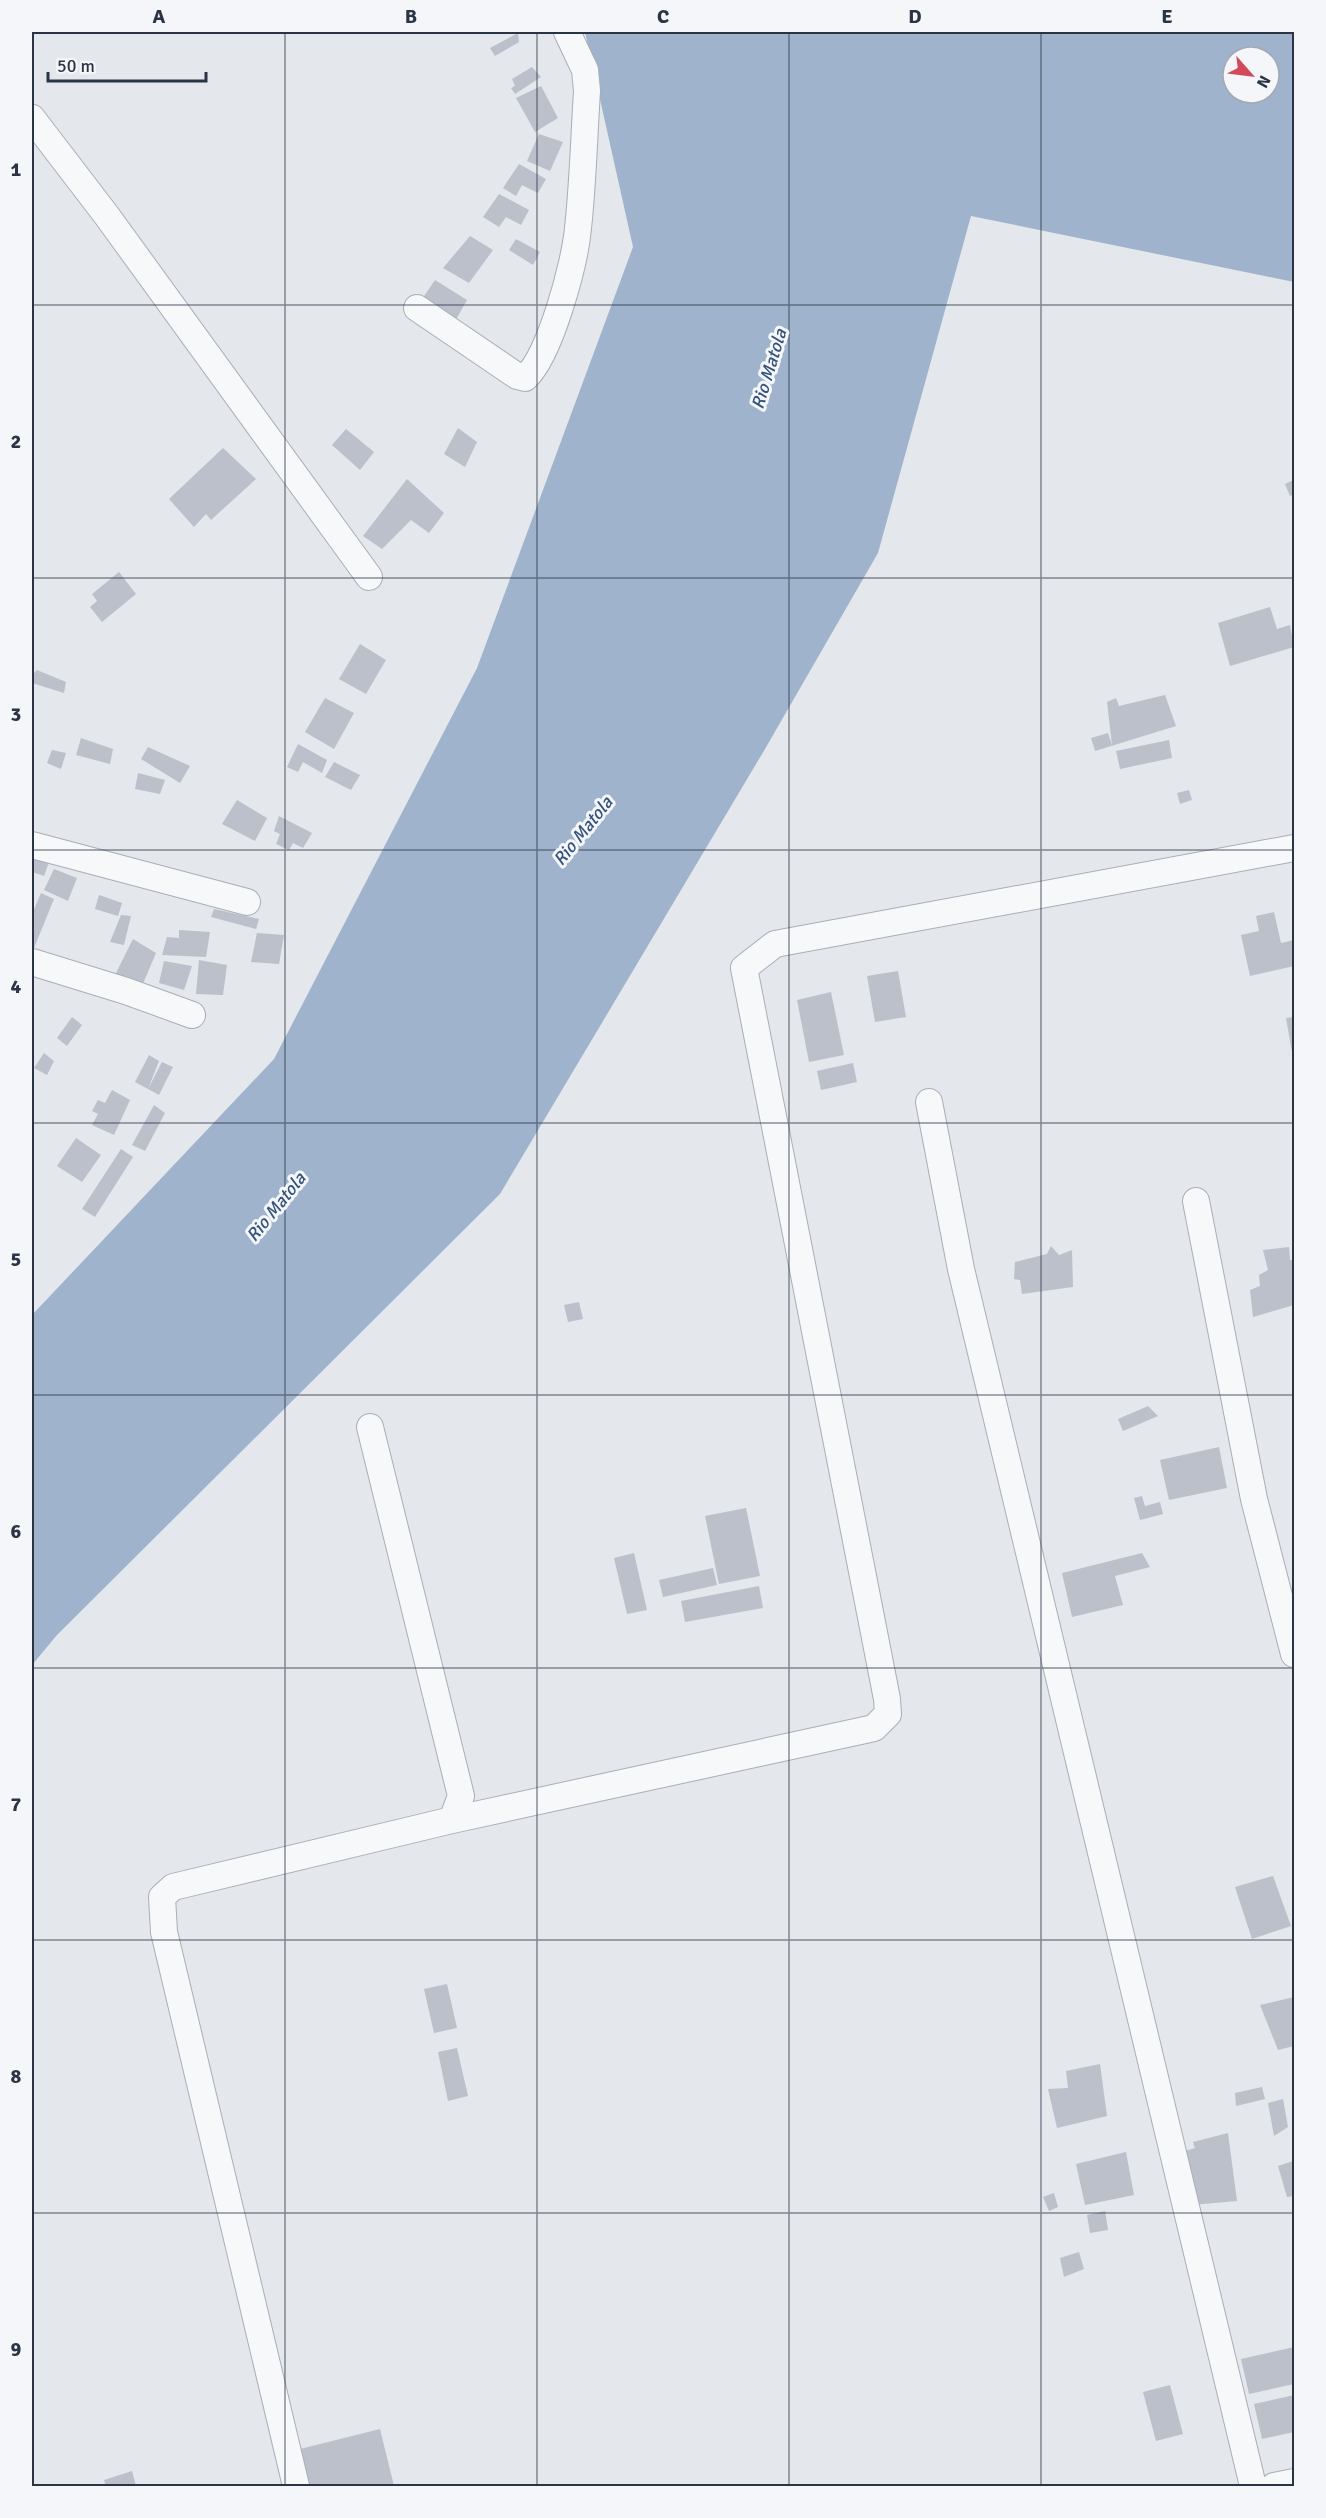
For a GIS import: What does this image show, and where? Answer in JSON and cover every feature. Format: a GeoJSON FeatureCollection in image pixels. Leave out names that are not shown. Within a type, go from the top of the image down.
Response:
{"type":"FeatureCollection","features":[{"type":"Feature","properties":{"kind":"street"},"geometry":{"type":"LineString","coordinates":[[417,308],[517,376],[525,378],[529,374],[546,345],[556,321],[578,231],[587,91],[585,70],[567,32]]}},
{"type":"Feature","properties":{"kind":"street"},"geometry":{"type":"LineString","coordinates":[[32,118],[108,216],[369,577]]}},
{"type":"Feature","properties":{"kind":"street"},"geometry":{"type":"LineString","coordinates":[[32,844],[248,902]]}},
{"type":"Feature","properties":{"kind":"street"},"geometry":{"type":"LineString","coordinates":[[297,2487],[164,1932],[162,1897],[173,1887],[452,1820],[874,1728],[888,1714],[744,968],[775,944],[1294,848]]}},
{"type":"Feature","properties":{"kind":"street"},"geometry":{"type":"LineString","coordinates":[[32,962],[126,991],[192,1015]]}},
{"type":"Feature","properties":{"kind":"street"},"geometry":{"type":"LineString","coordinates":[[929,1102],[963,1281],[1253,2487]]}},
{"type":"Feature","properties":{"kind":"street"},"geometry":{"type":"LineString","coordinates":[[1196,1201],[1254,1499],[1294,1654]]}},
{"type":"Feature","properties":{"kind":"street"},"geometry":{"type":"LineString","coordinates":[[370,1427],[461,1796],[452,1820]]}},
{"type":"Feature","properties":{"kind":"street"},"geometry":{"type":"LineString","coordinates":[[1274,2487],[1294,2482]]}},
{"type":"Feature","properties":{"kind":"water","name":"Rio Matola"},"geometry":{"type":"Polygon","coordinates":[[[585,32],[1294,32],[1294,282],[971,216],[878,553],[765,749],[500,1194],[57,1635],[32,1665],[32,1315],[274,1059],[477,668],[633,247],[585,32]]]}},
{"type":"Feature","properties":{"kind":"building"},"geometry":{"type":"Polygon","coordinates":[[[518,33],[519,42],[495,56],[490,48],[518,33]]]}},
{"type":"Feature","properties":{"kind":"building"},"geometry":{"type":"Polygon","coordinates":[[[532,67],[541,77],[515,94],[511,88],[515,86],[512,79],[532,67]]]}},
{"type":"Feature","properties":{"kind":"building"},"geometry":{"type":"Polygon","coordinates":[[[541,86],[558,118],[535,132],[516,98],[541,86]]]}},
{"type":"Feature","properties":{"kind":"building"},"geometry":{"type":"Polygon","coordinates":[[[539,134],[563,142],[550,171],[527,161],[539,134]]]}},
{"type":"Feature","properties":{"kind":"building"},"geometry":{"type":"Polygon","coordinates":[[[519,164],[546,179],[538,193],[522,185],[516,196],[503,188],[519,164]]]}},
{"type":"Feature","properties":{"kind":"building"},"geometry":{"type":"Polygon","coordinates":[[[499,194],[529,210],[521,225],[506,217],[499,227],[483,217],[499,194]]]}},
{"type":"Feature","properties":{"kind":"building"},"geometry":{"type":"Polygon","coordinates":[[[470,236],[493,250],[469,283],[443,268],[470,236]]]}},
{"type":"Feature","properties":{"kind":"building"},"geometry":{"type":"Polygon","coordinates":[[[516,239],[540,252],[533,265],[509,250],[516,239]]]}},
{"type":"Feature","properties":{"kind":"building"},"geometry":{"type":"Polygon","coordinates":[[[435,280],[467,300],[453,325],[418,305],[435,280]]]}},
{"type":"Feature","properties":{"kind":"building"},"geometry":{"type":"Polygon","coordinates":[[[458,428],[477,442],[465,467],[444,454],[458,428]]]}},
{"type":"Feature","properties":{"kind":"building"},"geometry":{"type":"Polygon","coordinates":[[[346,429],[374,452],[360,470],[332,445],[346,429]]]}},
{"type":"Feature","properties":{"kind":"building"},"geometry":{"type":"Polygon","coordinates":[[[223,448],[256,479],[211,520],[206,514],[194,527],[169,499],[223,448]]]}},
{"type":"Feature","properties":{"kind":"building"},"geometry":{"type":"Polygon","coordinates":[[[407,479],[444,513],[429,533],[411,520],[382,549],[363,536],[407,479]]]}},
{"type":"Feature","properties":{"kind":"building"},"geometry":{"type":"Polygon","coordinates":[[[1294,480],[1294,494],[1290,496],[1285,484],[1294,480]]]}},
{"type":"Feature","properties":{"kind":"building"},"geometry":{"type":"Polygon","coordinates":[[[119,572],[136,594],[102,622],[90,607],[97,601],[92,594],[119,572]]]}},
{"type":"Feature","properties":{"kind":"building"},"geometry":{"type":"Polygon","coordinates":[[[1270,607],[1277,629],[1290,625],[1294,647],[1230,666],[1218,623],[1270,607]]]}},
{"type":"Feature","properties":{"kind":"building"},"geometry":{"type":"Polygon","coordinates":[[[360,644],[386,660],[366,694],[339,679],[360,644]]]}},
{"type":"Feature","properties":{"kind":"building"},"geometry":{"type":"Polygon","coordinates":[[[37,670],[66,682],[64,693],[32,683],[32,675],[37,670]]]}},
{"type":"Feature","properties":{"kind":"building"},"geometry":{"type":"Polygon","coordinates":[[[1165,695],[1176,726],[1095,751],[1091,738],[1108,733],[1112,745],[1107,702],[1116,698],[1119,706],[1165,695]]]}},
{"type":"Feature","properties":{"kind":"building"},"geometry":{"type":"Polygon","coordinates":[[[325,698],[354,713],[334,749],[305,732],[325,698]]]}},
{"type":"Feature","properties":{"kind":"building"},"geometry":{"type":"Polygon","coordinates":[[[81,738],[113,749],[110,764],[76,755],[81,738]]]}},
{"type":"Feature","properties":{"kind":"building"},"geometry":{"type":"Polygon","coordinates":[[[1169,740],[1172,758],[1120,769],[1116,751],[1169,740]]]}},
{"type":"Feature","properties":{"kind":"building"},"geometry":{"type":"Polygon","coordinates":[[[298,744],[327,760],[322,773],[303,762],[298,772],[287,767],[298,744]]]}},
{"type":"Feature","properties":{"kind":"building"},"geometry":{"type":"Polygon","coordinates":[[[148,747],[190,766],[180,783],[141,759],[148,747]]]}},
{"type":"Feature","properties":{"kind":"building"},"geometry":{"type":"Polygon","coordinates":[[[52,750],[66,753],[61,769],[47,763],[52,750]]]}},
{"type":"Feature","properties":{"kind":"building"},"geometry":{"type":"Polygon","coordinates":[[[334,762],[360,775],[351,790],[325,777],[334,762]]]}},
{"type":"Feature","properties":{"kind":"building"},"geometry":{"type":"Polygon","coordinates":[[[138,773],[165,780],[160,794],[135,789],[138,773]]]}},
{"type":"Feature","properties":{"kind":"building"},"geometry":{"type":"Polygon","coordinates":[[[1189,790],[1192,800],[1180,804],[1177,793],[1189,790]]]}},
{"type":"Feature","properties":{"kind":"building"},"geometry":{"type":"Polygon","coordinates":[[[237,800],[267,818],[255,841],[222,824],[237,800]]]}},
{"type":"Feature","properties":{"kind":"building"},"geometry":{"type":"Polygon","coordinates":[[[279,816],[312,833],[303,848],[293,843],[289,850],[276,844],[280,834],[274,831],[279,816]]]}},
{"type":"Feature","properties":{"kind":"building"},"geometry":{"type":"Polygon","coordinates":[[[32,857],[49,862],[44,876],[32,872],[32,857]]]}},
{"type":"Feature","properties":{"kind":"building"},"geometry":{"type":"Polygon","coordinates":[[[54,869],[77,878],[68,901],[44,890],[54,869]]]}},
{"type":"Feature","properties":{"kind":"building"},"geometry":{"type":"Polygon","coordinates":[[[41,893],[54,899],[32,953],[32,914],[41,893]]]}},
{"type":"Feature","properties":{"kind":"building"},"geometry":{"type":"Polygon","coordinates":[[[99,895],[122,903],[118,916],[95,909],[99,895]]]}},
{"type":"Feature","properties":{"kind":"building"},"geometry":{"type":"Polygon","coordinates":[[[214,909],[259,919],[256,929],[211,917],[214,909]]]}},
{"type":"Feature","properties":{"kind":"building"},"geometry":{"type":"Polygon","coordinates":[[[1274,912],[1281,943],[1294,940],[1294,966],[1250,976],[1241,935],[1259,931],[1256,916],[1274,912]]]}},
{"type":"Feature","properties":{"kind":"building"},"geometry":{"type":"Polygon","coordinates":[[[121,915],[131,916],[124,945],[110,942],[121,915]]]}},
{"type":"Feature","properties":{"kind":"building"},"geometry":{"type":"Polygon","coordinates":[[[179,930],[210,932],[206,957],[162,955],[167,937],[179,938],[179,930]]]}},
{"type":"Feature","properties":{"kind":"building"},"geometry":{"type":"Polygon","coordinates":[[[257,933],[284,935],[279,964],[251,962],[257,933]]]}},
{"type":"Feature","properties":{"kind":"building"},"geometry":{"type":"Polygon","coordinates":[[[133,939],[156,953],[142,986],[114,977],[133,939]]]}},
{"type":"Feature","properties":{"kind":"building"},"geometry":{"type":"Polygon","coordinates":[[[199,960],[227,965],[223,995],[196,994],[199,960]]]}},
{"type":"Feature","properties":{"kind":"building"},"geometry":{"type":"Polygon","coordinates":[[[164,961],[192,966],[184,990],[159,983],[164,961]]]}},
{"type":"Feature","properties":{"kind":"building"},"geometry":{"type":"Polygon","coordinates":[[[898,971],[906,1017],[875,1022],[867,976],[898,971]]]}},
{"type":"Feature","properties":{"kind":"building"},"geometry":{"type":"Polygon","coordinates":[[[831,992],[844,1055],[809,1062],[797,1000],[831,992]]]}},
{"type":"Feature","properties":{"kind":"building"},"geometry":{"type":"Polygon","coordinates":[[[72,1017],[82,1025],[67,1046],[57,1038],[72,1017]]]}},
{"type":"Feature","properties":{"kind":"building"},"geometry":{"type":"Polygon","coordinates":[[[1294,1017],[1294,1058],[1293,1058],[1286,1018],[1294,1017]]]}},
{"type":"Feature","properties":{"kind":"building"},"geometry":{"type":"Polygon","coordinates":[[[44,1053],[54,1061],[47,1075],[34,1068],[44,1053]]]}},
{"type":"Feature","properties":{"kind":"building"},"geometry":{"type":"Polygon","coordinates":[[[149,1055],[159,1061],[148,1089],[135,1082],[149,1055]]]}},
{"type":"Feature","properties":{"kind":"building"},"geometry":{"type":"Polygon","coordinates":[[[162,1062],[173,1067],[159,1095],[148,1089],[162,1062]]]}},
{"type":"Feature","properties":{"kind":"building"},"geometry":{"type":"Polygon","coordinates":[[[853,1063],[857,1082],[821,1090],[817,1071],[853,1063]]]}},
{"type":"Feature","properties":{"kind":"building"},"geometry":{"type":"Polygon","coordinates":[[[112,1090],[130,1100],[114,1135],[92,1125],[98,1114],[92,1111],[98,1100],[105,1103],[112,1090]]]}},
{"type":"Feature","properties":{"kind":"building"},"geometry":{"type":"Polygon","coordinates":[[[154,1105],[165,1113],[145,1151],[132,1145],[154,1105]]]}},
{"type":"Feature","properties":{"kind":"building"},"geometry":{"type":"Polygon","coordinates":[[[76,1138],[101,1155],[82,1182],[57,1166],[76,1138]]]}},
{"type":"Feature","properties":{"kind":"building"},"geometry":{"type":"Polygon","coordinates":[[[121,1149],[133,1157],[95,1217],[82,1209],[121,1149]]]}},
{"type":"Feature","properties":{"kind":"building"},"geometry":{"type":"Polygon","coordinates":[[[1051,1246],[1059,1255],[1072,1250],[1073,1287],[1022,1294],[1020,1280],[1014,1279],[1015,1262],[1047,1254],[1051,1246]]]}},
{"type":"Feature","properties":{"kind":"building"},"geometry":{"type":"Polygon","coordinates":[[[1289,1247],[1290,1260],[1294,1260],[1294,1305],[1253,1317],[1250,1290],[1260,1286],[1259,1275],[1268,1270],[1263,1250],[1289,1247]]]}},
{"type":"Feature","properties":{"kind":"building"},"geometry":{"type":"Polygon","coordinates":[[[579,1302],[583,1319],[568,1322],[564,1305],[579,1302]]]}},
{"type":"Feature","properties":{"kind":"building"},"geometry":{"type":"Polygon","coordinates":[[[1148,1406],[1158,1416],[1123,1431],[1118,1419],[1148,1406]]]}},
{"type":"Feature","properties":{"kind":"building"},"geometry":{"type":"Polygon","coordinates":[[[1219,1447],[1227,1488],[1169,1500],[1160,1460],[1219,1447]]]}},
{"type":"Feature","properties":{"kind":"building"},"geometry":{"type":"Polygon","coordinates":[[[1142,1496],[1145,1506],[1160,1502],[1163,1514],[1140,1520],[1134,1498],[1142,1496]]]}},
{"type":"Feature","properties":{"kind":"building"},"geometry":{"type":"Polygon","coordinates":[[[746,1508],[760,1576],[719,1584],[705,1516],[746,1508]]]}},
{"type":"Feature","properties":{"kind":"building"},"geometry":{"type":"Polygon","coordinates":[[[634,1553],[647,1610],[627,1614],[614,1558],[634,1553]]]}},
{"type":"Feature","properties":{"kind":"building"},"geometry":{"type":"Polygon","coordinates":[[[1142,1553],[1150,1567],[1115,1576],[1123,1605],[1072,1617],[1062,1573],[1142,1553]]]}},
{"type":"Feature","properties":{"kind":"building"},"geometry":{"type":"Polygon","coordinates":[[[713,1568],[717,1585],[663,1597],[659,1580],[713,1568]]]}},
{"type":"Feature","properties":{"kind":"building"},"geometry":{"type":"Polygon","coordinates":[[[759,1586],[763,1608],[685,1622],[681,1601],[759,1586]]]}},
{"type":"Feature","properties":{"kind":"building"},"geometry":{"type":"Polygon","coordinates":[[[1273,1876],[1291,1926],[1252,1939],[1235,1887],[1273,1876]]]}},
{"type":"Feature","properties":{"kind":"building"},"geometry":{"type":"Polygon","coordinates":[[[447,1984],[457,2028],[434,2033],[424,1989],[447,1984]]]}},
{"type":"Feature","properties":{"kind":"building"},"geometry":{"type":"Polygon","coordinates":[[[1294,1997],[1294,2046],[1278,2050],[1260,2005],[1294,1997]]]}},
{"type":"Feature","properties":{"kind":"building"},"geometry":{"type":"Polygon","coordinates":[[[457,2048],[468,2096],[448,2101],[438,2052],[457,2048]]]}},
{"type":"Feature","properties":{"kind":"building"},"geometry":{"type":"Polygon","coordinates":[[[1100,2064],[1107,2116],[1057,2128],[1048,2089],[1068,2088],[1066,2071],[1100,2064]]]}},
{"type":"Feature","properties":{"kind":"building"},"geometry":{"type":"Polygon","coordinates":[[[1262,2087],[1265,2099],[1236,2106],[1235,2093],[1262,2087]]]}},
{"type":"Feature","properties":{"kind":"building"},"geometry":{"type":"Polygon","coordinates":[[[1283,2099],[1288,2127],[1274,2136],[1268,2103],[1283,2099]]]}},
{"type":"Feature","properties":{"kind":"building"},"geometry":{"type":"Polygon","coordinates":[[[1228,2133],[1237,2201],[1192,2205],[1181,2152],[1195,2148],[1193,2142],[1228,2133]]]}},
{"type":"Feature","properties":{"kind":"building"},"geometry":{"type":"Polygon","coordinates":[[[1126,2152],[1134,2195],[1085,2205],[1076,2164],[1126,2152]]]}},
{"type":"Feature","properties":{"kind":"building"},"geometry":{"type":"Polygon","coordinates":[[[1293,2161],[1294,2196],[1287,2197],[1278,2166],[1293,2161]]]}},
{"type":"Feature","properties":{"kind":"building"},"geometry":{"type":"Polygon","coordinates":[[[1054,2193],[1058,2207],[1049,2211],[1043,2197],[1054,2193]]]}},
{"type":"Feature","properties":{"kind":"building"},"geometry":{"type":"Polygon","coordinates":[[[1105,2211],[1108,2230],[1090,2233],[1087,2215],[1105,2211]]]}},
{"type":"Feature","properties":{"kind":"building"},"geometry":{"type":"Polygon","coordinates":[[[1079,2252],[1084,2269],[1064,2277],[1060,2258],[1079,2252]]]}},
{"type":"Feature","properties":{"kind":"building"},"geometry":{"type":"Polygon","coordinates":[[[1294,2347],[1294,2384],[1249,2394],[1241,2359],[1294,2347]]]}},
{"type":"Feature","properties":{"kind":"building"},"geometry":{"type":"Polygon","coordinates":[[[1170,2385],[1183,2434],[1156,2441],[1143,2392],[1170,2385]]]}},
{"type":"Feature","properties":{"kind":"building"},"geometry":{"type":"Polygon","coordinates":[[[1294,2395],[1294,2432],[1262,2439],[1254,2404],[1294,2395]]]}},
{"type":"Feature","properties":{"kind":"building"},"geometry":{"type":"Polygon","coordinates":[[[380,2429],[394,2486],[305,2486],[296,2450],[380,2429]]]}},
{"type":"Feature","properties":{"kind":"building"},"geometry":{"type":"Polygon","coordinates":[[[132,2471],[136,2486],[106,2486],[104,2480],[132,2471]]]}}]}
